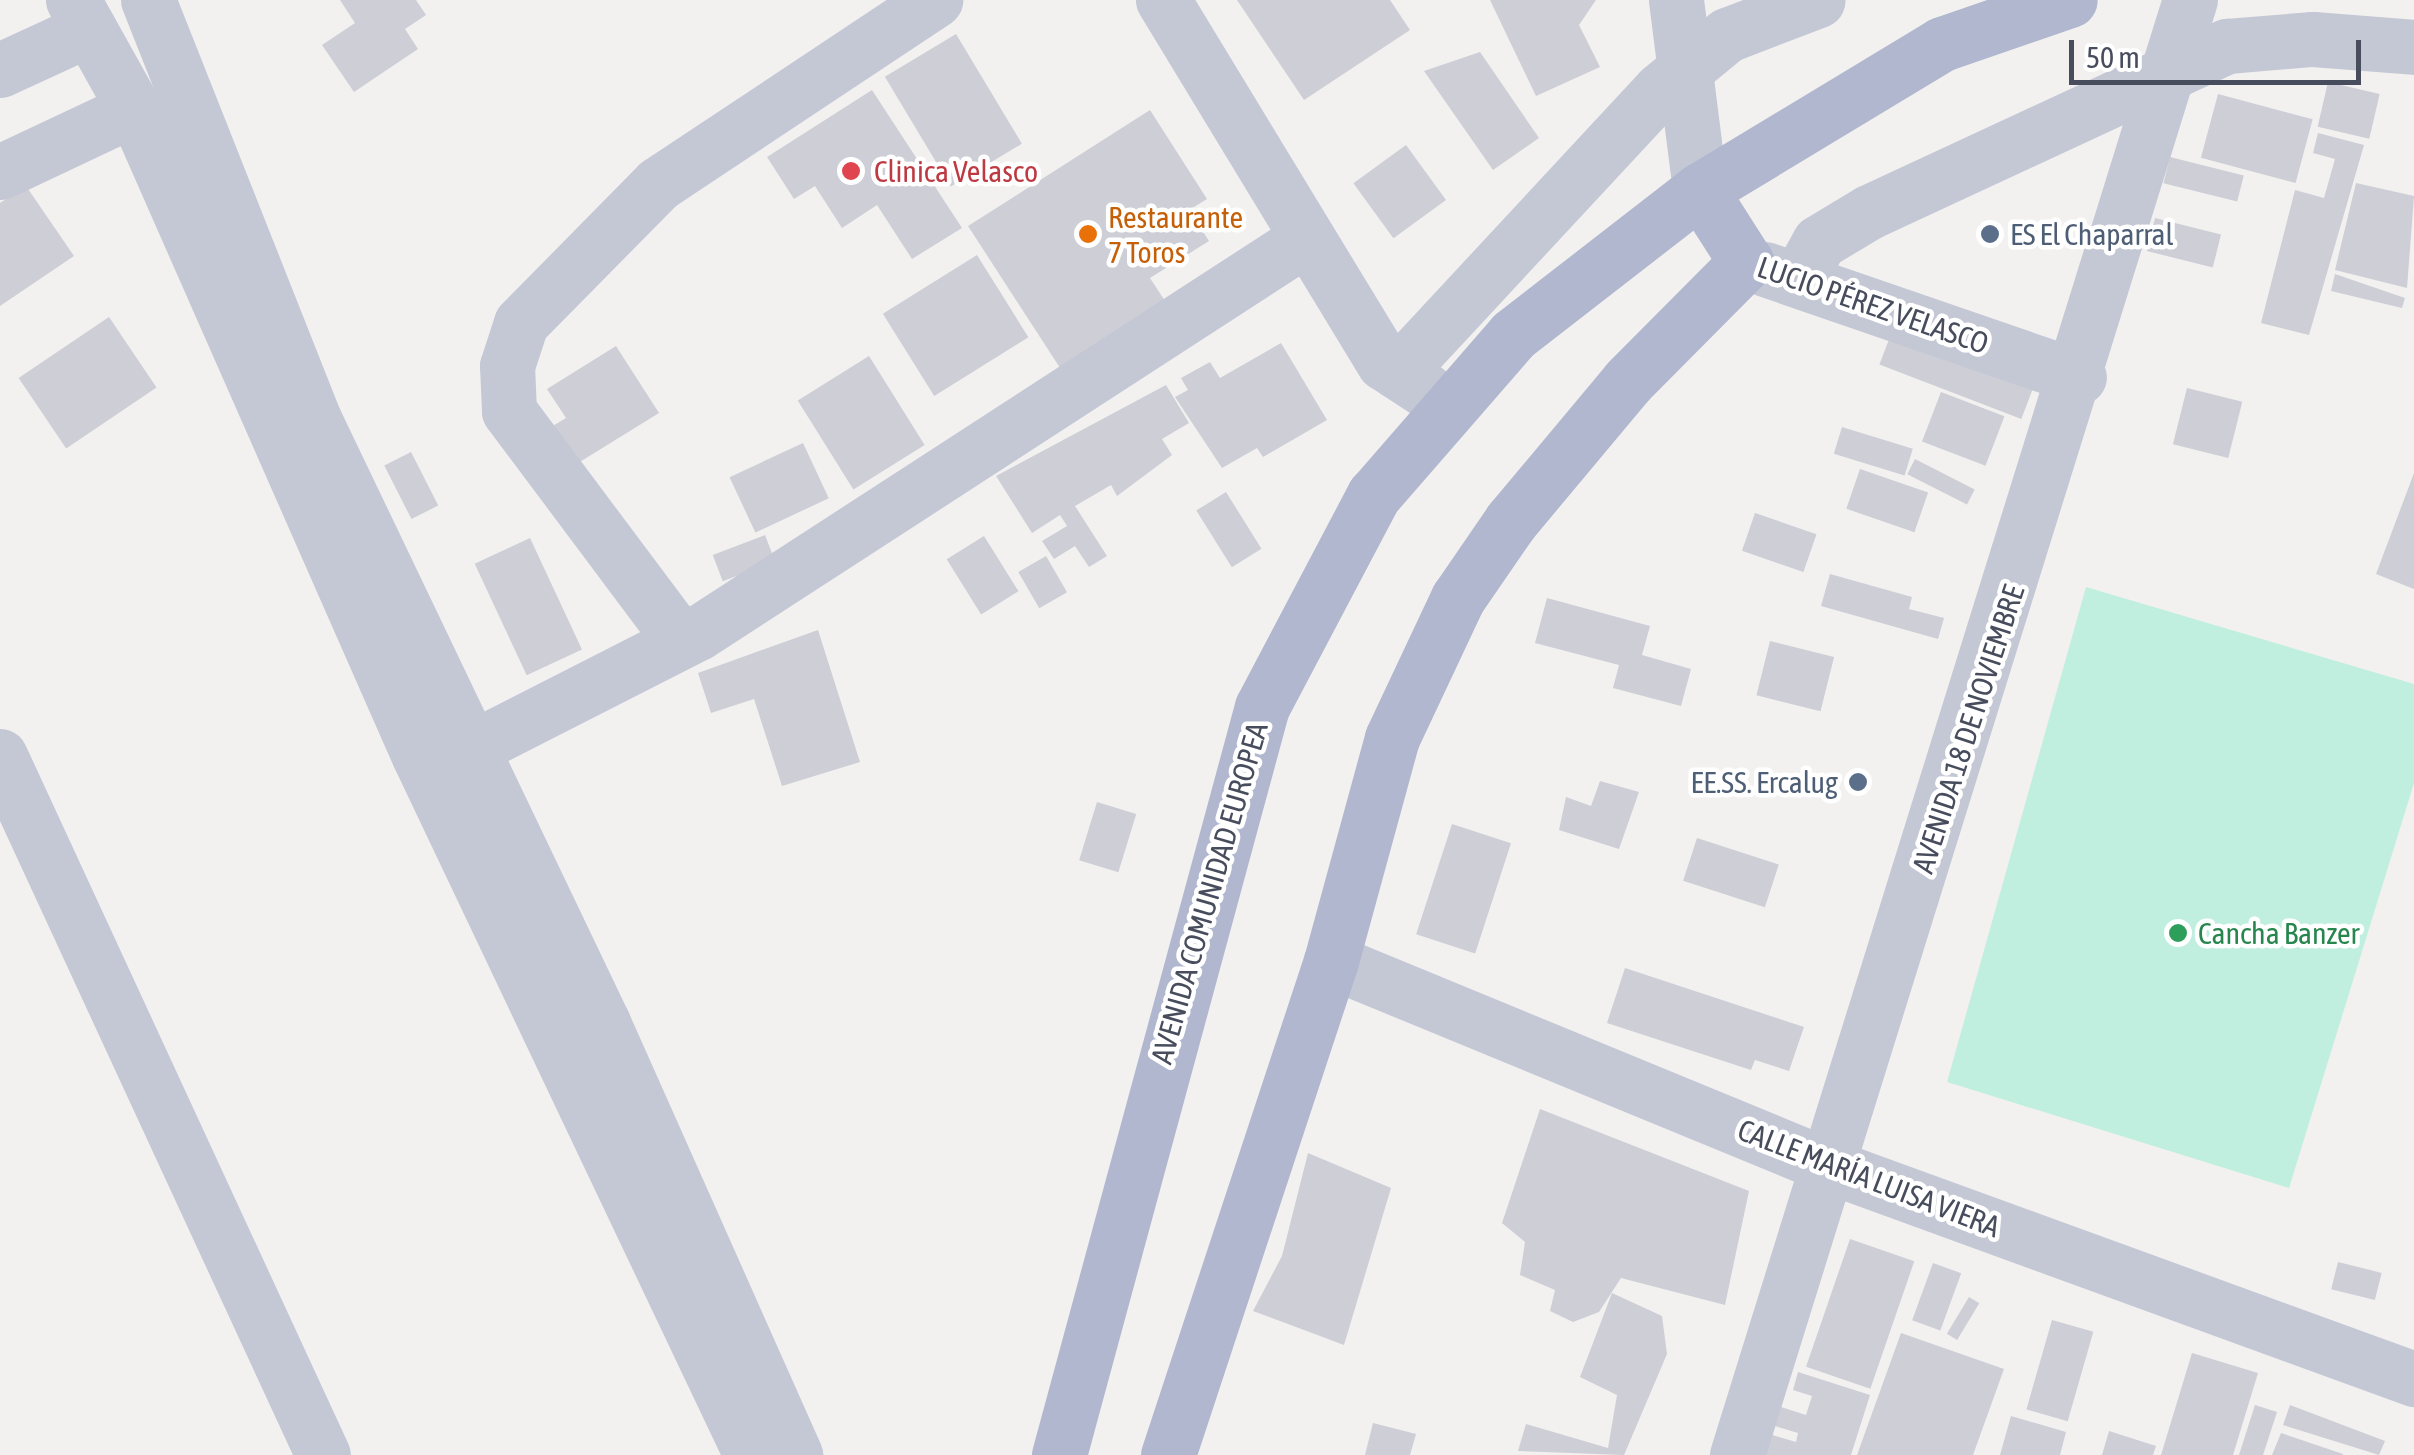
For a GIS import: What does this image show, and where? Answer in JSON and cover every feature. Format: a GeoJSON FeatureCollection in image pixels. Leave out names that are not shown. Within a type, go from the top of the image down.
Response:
{"type":"FeatureCollection","features":[{"type":"Feature","properties":{"kind":"main road","name":"AVENIDA COMUNIDAD EUROPEA"},"geometry":{"type":"LineString","coordinates":[[1058,1455],[1262,707],[1374,496],[1446,404],[1513,335],[1700,190],[1942,44],[2070,0]]}},
{"type":"Feature","properties":{"kind":"main road","name":"LUCIO PÉREZ VELASCO"},"geometry":{"type":"LineString","coordinates":[[1700,190],[1746,262]]}},
{"type":"Feature","properties":{"kind":"main road"},"geometry":{"type":"LineString","coordinates":[[1168,1455],[1330,961],[1392,738],[1458,598],[1628,381],[1746,262]]}},
{"type":"Feature","properties":{"kind":"street"},"geometry":{"type":"LineString","coordinates":[[149,0],[314,419],[466,751],[603,1024],[795,1455]]}},
{"type":"Feature","properties":{"kind":"street"},"geometry":{"type":"LineString","coordinates":[[681,642],[508,411],[507,366],[520,323],[658,184],[935,0]]}},
{"type":"Feature","properties":{"kind":"street"},"geometry":{"type":"LineString","coordinates":[[1163,0],[1307,238],[1398,372],[1446,404]]}},
{"type":"Feature","properties":{"kind":"street"},"geometry":{"type":"LineString","coordinates":[[1676,0],[1700,190]]}},
{"type":"Feature","properties":{"kind":"street"},"geometry":{"type":"LineString","coordinates":[[1398,372],[1683,72],[1727,35],[1766,10],[1818,0]]}},
{"type":"Feature","properties":{"kind":"street","name":"AVENIDA 18 DE NOVIEMBRE"},"geometry":{"type":"LineString","coordinates":[[1736,1455],[2080,377],[2176,67],[2190,0]]}},
{"type":"Feature","properties":{"kind":"street"},"geometry":{"type":"LineString","coordinates":[[0,70],[81,14],[134,109],[419,756],[752,1455]]}},
{"type":"Feature","properties":{"kind":"street"},"geometry":{"type":"LineString","coordinates":[[1798,280],[1819,242],[1869,212],[2227,46],[2312,39],[2414,47]]}},
{"type":"Feature","properties":{"kind":"street"},"geometry":{"type":"LineString","coordinates":[[0,172],[134,109]]}},
{"type":"Feature","properties":{"kind":"street"},"geometry":{"type":"LineString","coordinates":[[466,751],[681,642],[1307,238]]}},
{"type":"Feature","properties":{"kind":"street","name":"LUCIO PÉREZ VELASCO"},"geometry":{"type":"LineString","coordinates":[[1746,262],[2080,377]]}},
{"type":"Feature","properties":{"kind":"street"},"geometry":{"type":"LineString","coordinates":[[0,756],[323,1455]]}},
{"type":"Feature","properties":{"kind":"street","name":"CALLE MARÍA LUISA VIERA"},"geometry":{"type":"LineString","coordinates":[[1330,961],[1829,1166],[2414,1379]]}},
{"type":"Feature","properties":{"kind":"green space","name":"Cancha Banzer"},"geometry":{"type":"Polygon","coordinates":[[[2086,587],[2414,684],[2414,783],[2289,1188],[1947,1082],[2086,587]]]}},
{"type":"Feature","properties":{"kind":"building"},"geometry":{"type":"Polygon","coordinates":[[[340,0],[416,0],[426,15],[405,29],[418,49],[354,92],[322,45],[355,23],[340,0]]]}},
{"type":"Feature","properties":{"kind":"building"},"geometry":{"type":"Polygon","coordinates":[[[1237,0],[1390,0],[1410,30],[1304,100],[1237,0]]]}},
{"type":"Feature","properties":{"kind":"building"},"geometry":{"type":"Polygon","coordinates":[[[1490,0],[1596,0],[1579,25],[1600,67],[1536,96],[1490,0]]]}},
{"type":"Feature","properties":{"kind":"building"},"geometry":{"type":"Polygon","coordinates":[[[956,34],[1022,144],[951,186],[885,77],[956,34]]]}},
{"type":"Feature","properties":{"kind":"building"},"geometry":{"type":"Polygon","coordinates":[[[1480,52],[1539,138],[1493,170],[1424,71],[1480,52]]]}},
{"type":"Feature","properties":{"kind":"building"},"geometry":{"type":"Polygon","coordinates":[[[2328,82],[2380,94],[2369,139],[2318,127],[2328,82]]]}},
{"type":"Feature","properties":{"kind":"building","name":"Clinica Velasco"},"geometry":{"type":"Polygon","coordinates":[[[872,90],[962,228],[912,259],[877,205],[842,228],[815,186],[794,199],[767,157],[872,90]]]}},
{"type":"Feature","properties":{"kind":"building"},"geometry":{"type":"Polygon","coordinates":[[[2218,94],[2313,119],[2296,183],[2201,158],[2218,94]]]}},
{"type":"Feature","properties":{"kind":"building","name":"Restaurante 7 Toros"},"geometry":{"type":"Polygon","coordinates":[[[1150,110],[1207,199],[1189,210],[1209,241],[1150,278],[1167,304],[1062,371],[968,226],[1150,110]]]}},
{"type":"Feature","properties":{"kind":"building"},"geometry":{"type":"Polygon","coordinates":[[[2318,133],[2364,145],[2309,335],[2261,323],[2295,190],[2324,198],[2335,159],[2313,153],[2318,133]]]}},
{"type":"Feature","properties":{"kind":"building"},"geometry":{"type":"Polygon","coordinates":[[[1406,145],[1446,200],[1393,238],[1353,183],[1406,145]]]}},
{"type":"Feature","properties":{"kind":"building"},"geometry":{"type":"Polygon","coordinates":[[[2170,157],[2244,175],[2237,202],[2163,183],[2170,157]]]}},
{"type":"Feature","properties":{"kind":"building"},"geometry":{"type":"Polygon","coordinates":[[[2356,183],[2414,196],[2407,288],[2335,270],[2356,183]]]}},
{"type":"Feature","properties":{"kind":"building"},"geometry":{"type":"Polygon","coordinates":[[[26,186],[74,256],[0,306],[0,203],[26,186]]]}},
{"type":"Feature","properties":{"kind":"building"},"geometry":{"type":"Polygon","coordinates":[[[2155,218],[2221,234],[2213,267],[2147,251],[2155,218]]]}},
{"type":"Feature","properties":{"kind":"building"},"geometry":{"type":"Polygon","coordinates":[[[977,255],[1028,337],[934,396],[883,314],[977,255]]]}},
{"type":"Feature","properties":{"kind":"building"},"geometry":{"type":"Polygon","coordinates":[[[2335,274],[2405,298],[2402,308],[2331,291],[2335,274]]]}},
{"type":"Feature","properties":{"kind":"building"},"geometry":{"type":"Polygon","coordinates":[[[109,317],[157,387],[66,448],[19,378],[109,317]]]}},
{"type":"Feature","properties":{"kind":"building"},"geometry":{"type":"Polygon","coordinates":[[[1893,329],[2035,383],[2021,419],[1879,364],[1893,329]]]}},
{"type":"Feature","properties":{"kind":"building"},"geometry":{"type":"Polygon","coordinates":[[[1281,343],[1327,420],[1263,457],[1257,448],[1222,468],[1175,397],[1188,390],[1181,378],[1210,362],[1220,378],[1281,343]]]}},
{"type":"Feature","properties":{"kind":"building"},"geometry":{"type":"Polygon","coordinates":[[[616,346],[659,413],[570,468],[546,430],[566,418],[547,389],[616,346]]]}},
{"type":"Feature","properties":{"kind":"building"},"geometry":{"type":"Polygon","coordinates":[[[869,356],[925,445],[853,490],[798,401],[869,356]]]}},
{"type":"Feature","properties":{"kind":"building"},"geometry":{"type":"Polygon","coordinates":[[[1166,385],[1189,423],[1162,439],[1172,455],[1117,496],[1111,485],[1075,506],[1107,556],[1089,567],[1075,546],[1054,559],[1042,541],[1067,526],[1060,515],[1032,533],[996,476],[1166,385]]]}},
{"type":"Feature","properties":{"kind":"building"},"geometry":{"type":"Polygon","coordinates":[[[2187,388],[2242,402],[2228,458],[2173,444],[2187,388]]]}},
{"type":"Feature","properties":{"kind":"building"},"geometry":{"type":"Polygon","coordinates":[[[1941,392],[2004,416],[1985,466],[1922,441],[1941,392]]]}},
{"type":"Feature","properties":{"kind":"building"},"geometry":{"type":"Polygon","coordinates":[[[1842,427],[1913,449],[1905,475],[1834,454],[1842,427]]]}},
{"type":"Feature","properties":{"kind":"building"},"geometry":{"type":"Polygon","coordinates":[[[803,443],[829,498],[755,533],[730,477],[803,443]]]}},
{"type":"Feature","properties":{"kind":"building"},"geometry":{"type":"Polygon","coordinates":[[[411,452],[438,505],[412,519],[384,466],[411,452]]]}},
{"type":"Feature","properties":{"kind":"building"},"geometry":{"type":"Polygon","coordinates":[[[1915,459],[1975,489],[1967,505],[1907,474],[1915,459]]]}},
{"type":"Feature","properties":{"kind":"building"},"geometry":{"type":"Polygon","coordinates":[[[1860,469],[1928,492],[1914,532],[1846,509],[1860,469]]]}},
{"type":"Feature","properties":{"kind":"building"},"geometry":{"type":"Polygon","coordinates":[[[2414,473],[2414,589],[2376,574],[2414,473]]]}},
{"type":"Feature","properties":{"kind":"building"},"geometry":{"type":"Polygon","coordinates":[[[1226,492],[1262,549],[1232,567],[1196,511],[1226,492]]]}},
{"type":"Feature","properties":{"kind":"building"},"geometry":{"type":"Polygon","coordinates":[[[1755,513],[1816,534],[1803,572],[1742,551],[1755,513]]]}},
{"type":"Feature","properties":{"kind":"building"},"geometry":{"type":"Polygon","coordinates":[[[765,535],[775,561],[723,581],[713,555],[765,535]]]}},
{"type":"Feature","properties":{"kind":"building"},"geometry":{"type":"Polygon","coordinates":[[[984,536],[1018,591],[981,614],[947,559],[984,536]]]}},
{"type":"Feature","properties":{"kind":"building"},"geometry":{"type":"Polygon","coordinates":[[[530,538],[582,649],[527,675],[475,564],[530,538]]]}},
{"type":"Feature","properties":{"kind":"building"},"geometry":{"type":"Polygon","coordinates":[[[1046,556],[1067,592],[1039,608],[1018,572],[1046,556]]]}},
{"type":"Feature","properties":{"kind":"building"},"geometry":{"type":"Polygon","coordinates":[[[1830,574],[1912,597],[1909,609],[1944,618],[1938,639],[1821,606],[1830,574]]]}},
{"type":"Feature","properties":{"kind":"building"},"geometry":{"type":"Polygon","coordinates":[[[1547,598],[1650,626],[1642,655],[1691,669],[1681,706],[1613,688],[1619,665],[1535,643],[1547,598]]]}},
{"type":"Feature","properties":{"kind":"building"},"geometry":{"type":"Polygon","coordinates":[[[818,630],[860,762],[782,786],[754,699],[711,713],[698,673],[818,630]]]}},
{"type":"Feature","properties":{"kind":"building"},"geometry":{"type":"Polygon","coordinates":[[[1770,641],[1834,657],[1820,711],[1756,695],[1770,641]]]}},
{"type":"Feature","properties":{"kind":"building"},"geometry":{"type":"Polygon","coordinates":[[[1600,781],[1639,792],[1619,849],[1559,830],[1566,797],[1591,806],[1600,781]]]}},
{"type":"Feature","properties":{"kind":"building"},"geometry":{"type":"Polygon","coordinates":[[[1097,802],[1136,814],[1118,872],[1079,860],[1097,802]]]}},
{"type":"Feature","properties":{"kind":"building"},"geometry":{"type":"Polygon","coordinates":[[[1452,824],[1511,843],[1475,953],[1416,934],[1452,824]]]}},
{"type":"Feature","properties":{"kind":"building"},"geometry":{"type":"Polygon","coordinates":[[[1697,838],[1779,865],[1765,907],[1683,881],[1697,838]]]}},
{"type":"Feature","properties":{"kind":"building"},"geometry":{"type":"Polygon","coordinates":[[[1625,968],[1804,1027],[1789,1071],[1755,1060],[1751,1070],[1607,1023],[1625,968]]]}},
{"type":"Feature","properties":{"kind":"building"},"geometry":{"type":"Polygon","coordinates":[[[1540,1109],[1749,1191],[1725,1305],[1621,1278],[1599,1312],[1573,1322],[1550,1311],[1555,1290],[1520,1275],[1525,1242],[1502,1223],[1540,1109]]]}},
{"type":"Feature","properties":{"kind":"building"},"geometry":{"type":"Polygon","coordinates":[[[1308,1153],[1391,1188],[1344,1345],[1253,1311],[1282,1256],[1308,1153]]]}},
{"type":"Feature","properties":{"kind":"building"},"geometry":{"type":"Polygon","coordinates":[[[1850,1239],[1914,1261],[1870,1389],[1806,1367],[1850,1239]]]}},
{"type":"Feature","properties":{"kind":"building"},"geometry":{"type":"Polygon","coordinates":[[[2338,1262],[2382,1273],[2375,1300],[2331,1289],[2338,1262]]]}},
{"type":"Feature","properties":{"kind":"building"},"geometry":{"type":"Polygon","coordinates":[[[1933,1263],[1961,1273],[1940,1331],[1912,1320],[1933,1263]]]}},
{"type":"Feature","properties":{"kind":"building"},"geometry":{"type":"Polygon","coordinates":[[[1612,1293],[1662,1316],[1667,1354],[1624,1455],[1518,1451],[1526,1424],[1608,1448],[1617,1395],[1580,1377],[1612,1293]]]}},
{"type":"Feature","properties":{"kind":"building"},"geometry":{"type":"Polygon","coordinates":[[[1969,1297],[1979,1303],[1957,1340],[1947,1334],[1969,1297]]]}},
{"type":"Feature","properties":{"kind":"building"},"geometry":{"type":"Polygon","coordinates":[[[2052,1320],[2093,1332],[2068,1421],[2026,1409],[2052,1320]]]}},
{"type":"Feature","properties":{"kind":"building"},"geometry":{"type":"Polygon","coordinates":[[[1901,1333],[2004,1369],[1973,1455],[1857,1455],[1901,1333]]]}},
{"type":"Feature","properties":{"kind":"building"},"geometry":{"type":"Polygon","coordinates":[[[2192,1353],[2258,1373],[2233,1455],[2161,1455],[2192,1353]]]}},
{"type":"Feature","properties":{"kind":"building"},"geometry":{"type":"Polygon","coordinates":[[[1798,1372],[1870,1395],[1851,1455],[1762,1455],[1769,1434],[1796,1442],[1798,1433],[1775,1426],[1781,1407],[1806,1415],[1812,1396],[1793,1390],[1798,1372]]]}},
{"type":"Feature","properties":{"kind":"building"},"geometry":{"type":"Polygon","coordinates":[[[2255,1405],[2277,1412],[2263,1455],[2239,1455],[2255,1405]]]}},
{"type":"Feature","properties":{"kind":"building"},"geometry":{"type":"Polygon","coordinates":[[[2290,1405],[2385,1441],[2379,1455],[2283,1425],[2290,1405]]]}},
{"type":"Feature","properties":{"kind":"building"},"geometry":{"type":"Polygon","coordinates":[[[2011,1416],[2066,1432],[2060,1455],[2000,1455],[2011,1416]]]}},
{"type":"Feature","properties":{"kind":"building"},"geometry":{"type":"Polygon","coordinates":[[[1373,1423],[1416,1434],[1410,1455],[1365,1455],[1373,1423]]]}},
{"type":"Feature","properties":{"kind":"building"},"geometry":{"type":"Polygon","coordinates":[[[2109,1431],[2156,1446],[2153,1455],[2102,1455],[2109,1431]]]}},
{"type":"Feature","properties":{"kind":"building"},"geometry":{"type":"Polygon","coordinates":[[[2281,1433],[2343,1454],[2343,1455],[2272,1455],[2281,1433]]]}},
{"type":"Feature","properties":{"kind":"place","name":"Clinica Velasco"},"geometry":{"type":"Point","coordinates":[851,171]}},
{"type":"Feature","properties":{"kind":"place","name":"Restaurante 7 Toros"},"geometry":{"type":"Point","coordinates":[1088,234]}},
{"type":"Feature","properties":{"kind":"place","name":"ES El Chaparral"},"geometry":{"type":"Point","coordinates":[1990,234]}},
{"type":"Feature","properties":{"kind":"place","name":"EE.SS. Ercalug"},"geometry":{"type":"Point","coordinates":[1858,782]}},
{"type":"Feature","properties":{"kind":"place","name":"Cancha Banzer"},"geometry":{"type":"Point","coordinates":[2178,933]}}]}
